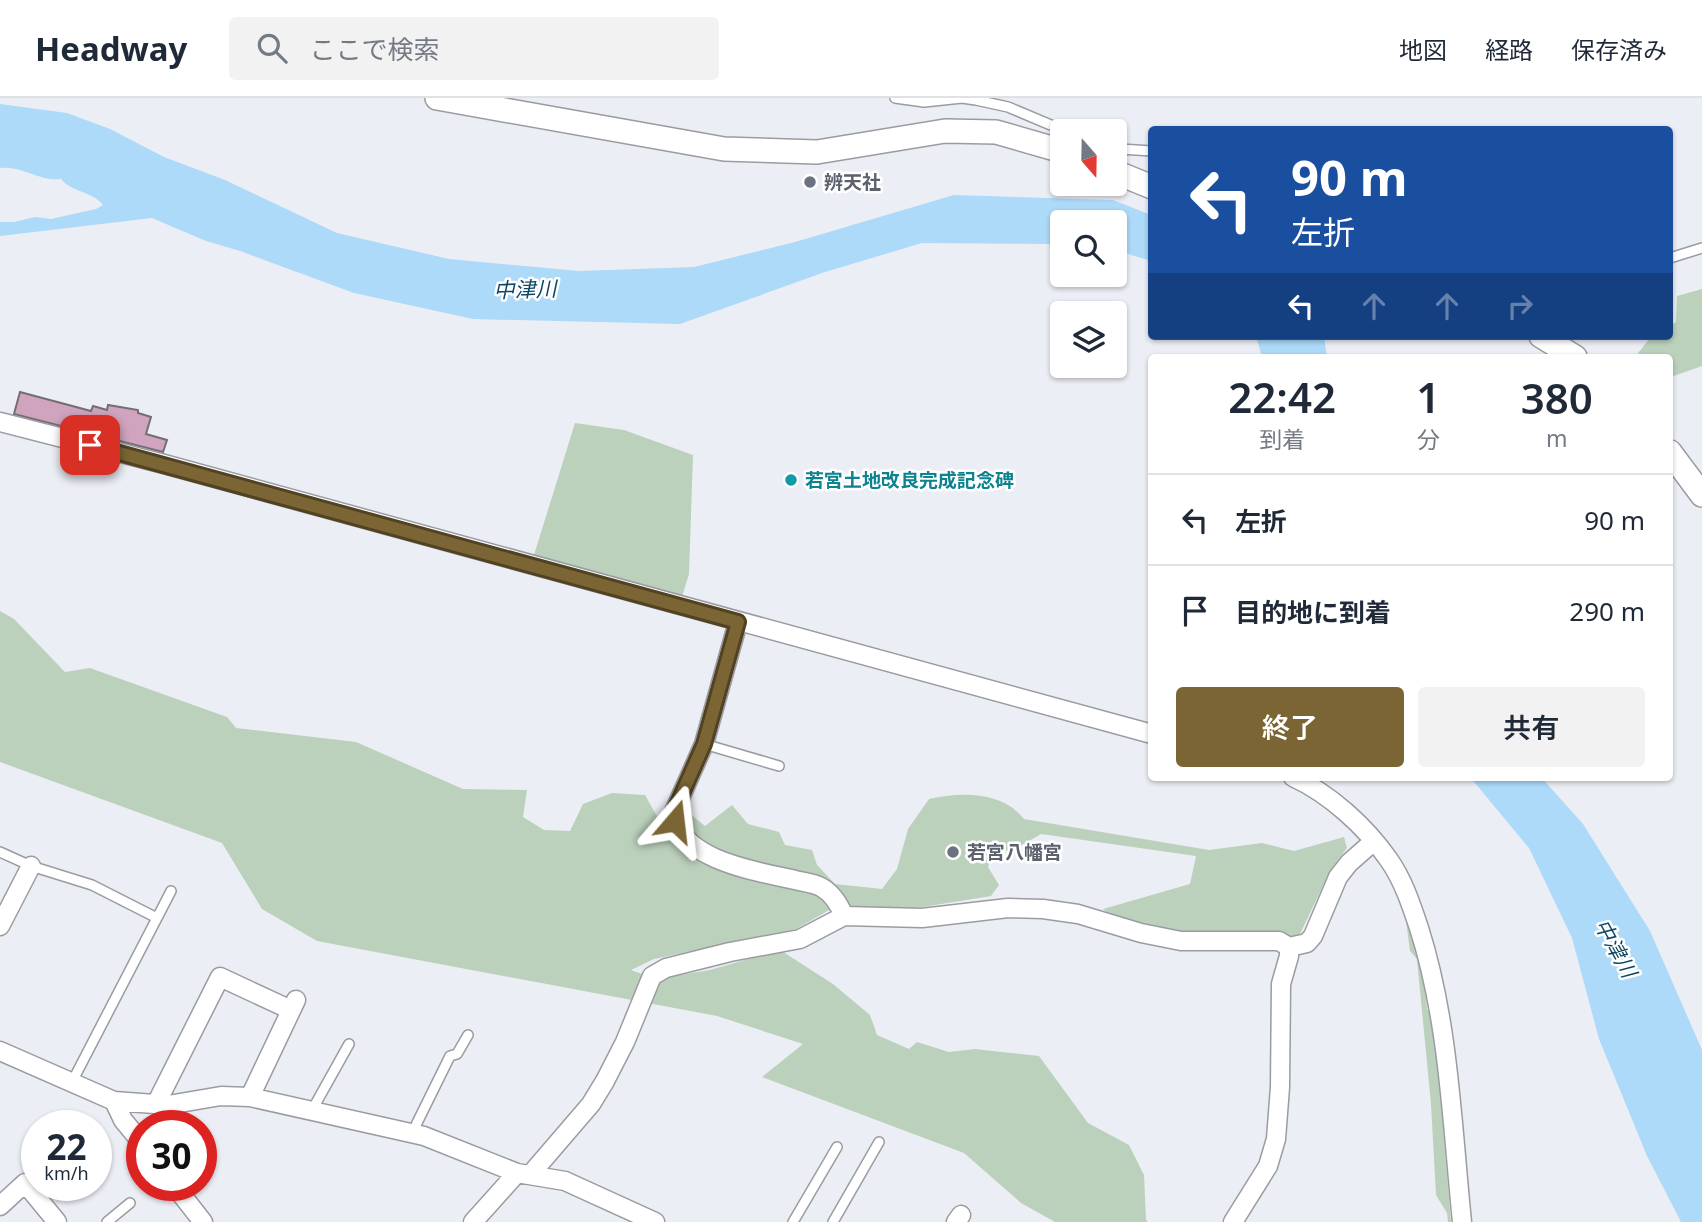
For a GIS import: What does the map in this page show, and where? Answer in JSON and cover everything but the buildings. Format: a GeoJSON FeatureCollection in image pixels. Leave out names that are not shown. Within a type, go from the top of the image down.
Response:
{"type":"FeatureCollection","features":[{"type":"Feature","properties":{"kind":"street"},"geometry":{"type":"LineString","coordinates":[[437,98],[724,149],[817,152],[945,131],[996,132],[1050,148]]}},
{"type":"Feature","properties":{"kind":"street"},"geometry":{"type":"LineString","coordinates":[[1127,177],[1148,185]]}},
{"type":"Feature","properties":{"kind":"street"},"geometry":{"type":"LineString","coordinates":[[1547,340],[1570,354]]}},
{"type":"Feature","properties":{"kind":"street"},"geometry":{"type":"LineString","coordinates":[[0,422],[176,467],[1148,733]]}},
{"type":"Feature","properties":{"kind":"street"},"geometry":{"type":"LineString","coordinates":[[1673,456],[1702,495]]}},
{"type":"Feature","properties":{"kind":"street"},"geometry":{"type":"LineString","coordinates":[[738,622],[704,744],[673,814],[678,830],[701,850],[723,861],[820,886],[838,902],[844,916]]}},
{"type":"Feature","properties":{"kind":"street"},"geometry":{"type":"LineString","coordinates":[[1299,781],[1337,805],[1374,841],[1389,859],[1413,909],[1437,990],[1462,1222]]}},
{"type":"Feature","properties":{"kind":"street"},"geometry":{"type":"LineString","coordinates":[[472,1222],[524,1174],[591,1104],[625,1042],[652,976],[666,968],[730,951],[800,939],[844,916],[922,918],[1008,908],[1078,914],[1141,933],[1181,941],[1279,942],[1289,947],[1307,943],[1314,936],[1338,877],[1349,863],[1374,841]]}},
{"type":"Feature","properties":{"kind":"street"},"geometry":{"type":"LineString","coordinates":[[0,926],[31,866]]}},
{"type":"Feature","properties":{"kind":"street"},"geometry":{"type":"LineString","coordinates":[[1233,1222],[1268,1166],[1276,1139],[1280,1087],[1281,984],[1289,947]]}},
{"type":"Feature","properties":{"kind":"street"},"geometry":{"type":"LineString","coordinates":[[156,1104],[201,1027],[220,977],[293,1005],[250,1097]]}},
{"type":"Feature","properties":{"kind":"street"},"geometry":{"type":"LineString","coordinates":[[0,1051],[114,1101],[156,1104],[186,1103],[220,1096],[250,1097],[414,1134],[524,1174],[565,1181],[654,1222]]}},
{"type":"Feature","properties":{"kind":"street"},"geometry":{"type":"LineString","coordinates":[[114,1101],[126,1124]]}},
{"type":"Feature","properties":{"kind":"street"},"geometry":{"type":"LineString","coordinates":[[0,1206],[25,1183],[57,1222]]}},
{"type":"Feature","properties":{"kind":"street"},"geometry":{"type":"LineString","coordinates":[[185,1201],[197,1220]]}},
{"type":"Feature","properties":{"kind":"lane"},"geometry":{"type":"LineString","coordinates":[[895,98],[924,102],[961,98],[976,100],[1008,107],[1050,125]]}},
{"type":"Feature","properties":{"kind":"lane"},"geometry":{"type":"LineString","coordinates":[[1127,149],[1148,151]]}},
{"type":"Feature","properties":{"kind":"lane"},"geometry":{"type":"LineString","coordinates":[[1673,257],[1702,248]]}},
{"type":"Feature","properties":{"kind":"lane"},"geometry":{"type":"LineString","coordinates":[[704,744],[779,766]]}},
{"type":"Feature","properties":{"kind":"lane"},"geometry":{"type":"LineString","coordinates":[[0,852],[31,866],[92,885],[158,918]]}},
{"type":"Feature","properties":{"kind":"lane"},"geometry":{"type":"LineString","coordinates":[[72,1082],[171,891]]}},
{"type":"Feature","properties":{"kind":"lane"},"geometry":{"type":"LineString","coordinates":[[414,1134],[450,1056],[457,1054],[468,1035]]}},
{"type":"Feature","properties":{"kind":"lane"},"geometry":{"type":"LineString","coordinates":[[311,1111],[349,1044]]}},
{"type":"Feature","properties":{"kind":"lane"},"geometry":{"type":"LineString","coordinates":[[833,1222],[879,1142]]}},
{"type":"Feature","properties":{"kind":"lane"},"geometry":{"type":"LineString","coordinates":[[793,1222],[836,1147]]}},
{"type":"Feature","properties":{"kind":"lane"},"geometry":{"type":"LineString","coordinates":[[800,1185],[811,1190]]}},
{"type":"Feature","properties":{"kind":"lane"},"geometry":{"type":"LineString","coordinates":[[107,1222],[130,1203]]}},
{"type":"Feature","properties":{"kind":"green space"},"geometry":{"type":"Polygon","coordinates":[[[1702,289],[1702,366],[1673,376],[1673,354],[1637,354],[1648,340],[1673,340],[1677,296],[1702,289]]]}},
{"type":"Feature","properties":{"kind":"green space"},"geometry":{"type":"Polygon","coordinates":[[[575,423],[624,430],[693,455],[689,574],[682,597],[534,555],[575,423]]]}},
{"type":"Feature","properties":{"kind":"green space"},"geometry":{"type":"Polygon","coordinates":[[[0,611],[14,619],[65,672],[90,668],[227,717],[236,728],[356,742],[463,789],[527,790],[523,817],[544,830],[570,831],[583,804],[612,793],[645,795],[658,818],[690,814],[705,826],[732,805],[748,824],[779,832],[785,845],[812,850],[817,865],[835,884],[882,889],[897,869],[908,829],[929,799],[954,795],[993,799],[1015,810],[1024,819],[1209,850],[1262,843],[1294,851],[1344,837],[1347,848],[1331,869],[1300,934],[1289,937],[1280,932],[1182,932],[1113,917],[1103,909],[1190,884],[1196,856],[1041,834],[1015,849],[992,854],[988,867],[999,885],[991,896],[898,911],[831,909],[796,929],[654,959],[631,970],[656,979],[710,970],[780,950],[833,984],[870,1015],[877,1035],[909,1049],[917,1042],[949,1052],[975,1049],[1039,1056],[1088,1123],[1129,1145],[1144,1175],[1148,1222],[1055,1222],[1021,1203],[964,1153],[762,1077],[803,1044],[717,1016],[317,941],[262,909],[222,843],[0,762],[0,611]]]}},
{"type":"Feature","properties":{"kind":"green space"},"geometry":{"type":"Polygon","coordinates":[[[1405,913],[1423,962],[1427,1009],[1434,1020],[1451,1222],[1448,1222],[1447,1213],[1436,1195],[1431,1104],[1417,959],[1410,951],[1405,913]]]}},
{"type":"Feature","properties":{"kind":"water","name":"中津川"},"geometry":{"type":"Polygon","coordinates":[[[0,104],[67,113],[110,129],[164,157],[225,180],[337,233],[449,259],[579,271],[694,267],[795,242],[954,195],[1113,200],[1148,214],[1148,260],[1127,254],[1127,210],[1050,210],[1050,244],[922,243],[825,272],[680,324],[473,319],[354,293],[206,241],[152,218],[0,236],[0,222],[35,217],[51,219],[103,205],[61,179],[0,168],[0,104]]]}},
{"type":"Feature","properties":{"kind":"water"},"geometry":{"type":"Polygon","coordinates":[[[1257,340],[1325,340],[1327,354],[1261,354],[1257,340]]]}},
{"type":"Feature","properties":{"kind":"water","name":"中津川"},"geometry":{"type":"Polygon","coordinates":[[[1473,781],[1545,781],[1583,824],[1650,931],[1702,1050],[1702,1222],[1681,1222],[1647,1156],[1599,1039],[1572,938],[1529,848],[1473,781]]]}},
{"type":"Feature","properties":{"kind":"place","name":"辨天社"},"geometry":{"type":"Point","coordinates":[810,182]}},
{"type":"Feature","properties":{"kind":"place","name":"若宮土地改良完成記念碑"},"geometry":{"type":"Point","coordinates":[791,480]}},
{"type":"Feature","properties":{"kind":"place","name":"若宮八幡宮"},"geometry":{"type":"Point","coordinates":[953,852]}},
{"type":"Feature","properties":{"kind":"route"},"geometry":{"type":"LineString","coordinates":[[90,445],[738,622],[704,744],[673,814],[675,821]]}}]}
